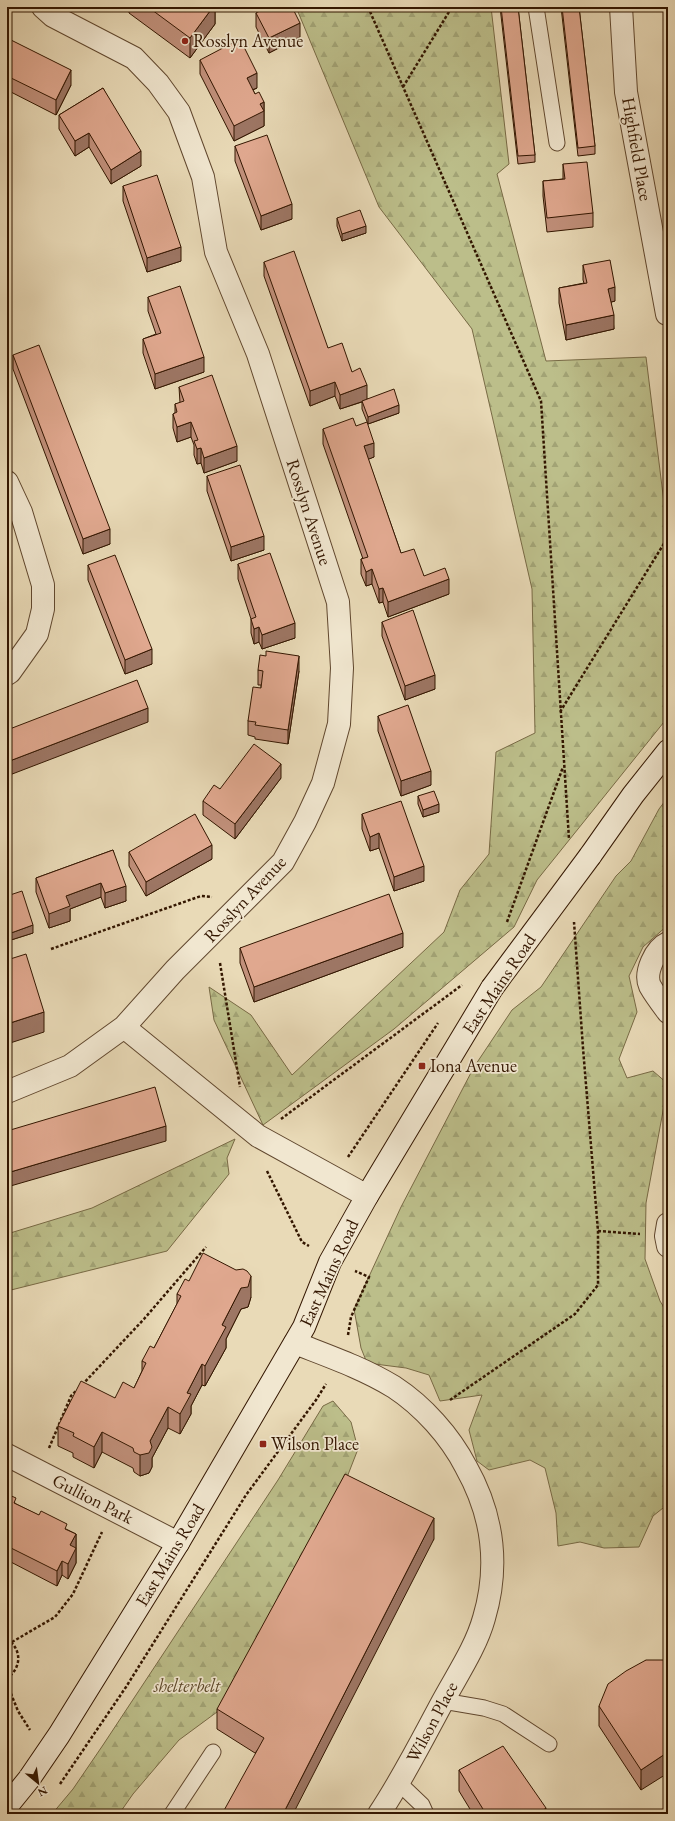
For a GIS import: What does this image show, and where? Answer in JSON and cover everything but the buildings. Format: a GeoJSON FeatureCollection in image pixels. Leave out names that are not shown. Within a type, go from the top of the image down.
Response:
{"type":"FeatureCollection","features":[{"type":"Feature","properties":{"kind":"street","name":"Rosslyn Avenue"},"geometry":{"type":"LineString","coordinates":[[7,1092],[70,1066],[124,1027],[175,970],[283,862],[305,822],[323,783],[339,724],[342,668],[338,602],[258,354],[216,252],[203,178],[179,112],[158,82],[134,58],[53,16],[43,7]]}},
{"type":"Feature","properties":{"kind":"street","name":"Highfield Place"},"geometry":{"type":"LineString","coordinates":[[621,7],[626,92],[667,314]]}},
{"type":"Feature","properties":{"kind":"street"},"geometry":{"type":"LineString","coordinates":[[7,482],[21,512],[43,585],[43,609],[37,634],[7,674]]}},
{"type":"Feature","properties":{"kind":"street","name":"East Mains Road"},"geometry":{"type":"LineString","coordinates":[[7,1806],[29,1779],[44,1756],[178,1543],[304,1327],[330,1262],[367,1196],[492,988],[590,856],[633,795],[668,751]]}},
{"type":"Feature","properties":{"kind":"street"},"geometry":{"type":"LineString","coordinates":[[668,943],[664,945],[651,962],[650,985],[668,1012]]}},
{"type":"Feature","properties":{"kind":"street"},"geometry":{"type":"LineString","coordinates":[[124,1027],[258,1136],[367,1196]]}},
{"type":"Feature","properties":{"kind":"street","name":"Wilson Place"},"geometry":{"type":"LineString","coordinates":[[294,1343],[362,1370],[395,1388],[426,1413],[457,1449],[476,1483],[485,1508],[492,1536],[493,1564],[490,1591],[484,1618],[464,1664],[400,1783],[379,1814]]}},
{"type":"Feature","properties":{"kind":"street","name":"Gullion Park"},"geometry":{"type":"LineString","coordinates":[[7,1455],[178,1543]]}},
{"type":"Feature","properties":{"kind":"lane"},"geometry":{"type":"LineString","coordinates":[[536,7],[557,143]]}},
{"type":"Feature","properties":{"kind":"lane"},"geometry":{"type":"LineString","coordinates":[[443,1701],[484,1708],[503,1714],[549,1744]]}},
{"type":"Feature","properties":{"kind":"lane"},"geometry":{"type":"LineString","coordinates":[[172,1814],[213,1752]]}},
{"type":"Feature","properties":{"kind":"lane"},"geometry":{"type":"LineString","coordinates":[[400,1783],[422,1805],[426,1814]]}},
{"type":"Feature","properties":{"kind":"path"},"geometry":{"type":"LineString","coordinates":[[368,7],[541,401],[569,843]]}},
{"type":"Feature","properties":{"kind":"path"},"geometry":{"type":"LineString","coordinates":[[403,87],[452,7]]}},
{"type":"Feature","properties":{"kind":"path"},"geometry":{"type":"LineString","coordinates":[[560,713],[668,537]]}},
{"type":"Feature","properties":{"kind":"path"},"geometry":{"type":"LineString","coordinates":[[506,922],[564,764]]}},
{"type":"Feature","properties":{"kind":"path"},"geometry":{"type":"LineString","coordinates":[[51,949],[202,896],[220,898],[236,910]]}},
{"type":"Feature","properties":{"kind":"path"},"geometry":{"type":"LineString","coordinates":[[445,1404],[576,1314],[598,1285],[598,1230],[574,914]]}},
{"type":"Feature","properties":{"kind":"path"},"geometry":{"type":"LineString","coordinates":[[209,937],[220,964],[240,1088]]}},
{"type":"Feature","properties":{"kind":"path"},"geometry":{"type":"LineString","coordinates":[[348,1341],[348,1328],[351,1317],[369,1277],[330,1262],[302,1242],[256,1150],[258,1136],[465,983],[456,996]]}},
{"type":"Feature","properties":{"kind":"path"},"geometry":{"type":"LineString","coordinates":[[334,1178],[439,1022]]}},
{"type":"Feature","properties":{"kind":"path"},"geometry":{"type":"LineString","coordinates":[[598,1230],[667,1235]]}},
{"type":"Feature","properties":{"kind":"path"},"geometry":{"type":"LineString","coordinates":[[38,1471],[71,1396],[144,1319],[206,1247]]}},
{"type":"Feature","properties":{"kind":"path"},"geometry":{"type":"LineString","coordinates":[[59,1785],[126,1687],[246,1496],[327,1383]]}},
{"type":"Feature","properties":{"kind":"path"},"geometry":{"type":"LineString","coordinates":[[12,1642],[55,1618],[72,1594],[113,1510]]}},
{"type":"Feature","properties":{"kind":"path"},"geometry":{"type":"LineString","coordinates":[[7,1639],[12,1642],[17,1649],[19,1658],[17,1667],[7,1678]]}},
{"type":"Feature","properties":{"kind":"path"},"geometry":{"type":"LineString","coordinates":[[7,1684],[18,1711],[44,1756]]}},
{"type":"Feature","properties":{"kind":"green space"},"geometry":{"type":"Polygon","coordinates":[[[296,7],[491,7],[509,164],[497,174],[546,361],[646,357],[665,511],[668,507],[668,717],[537,880],[514,927],[394,1029],[263,1125],[214,1020],[209,987],[251,1015],[292,1075],[444,932],[460,890],[489,854],[496,752],[535,733],[532,589],[472,329],[379,207],[296,7]]]}},
{"type":"Feature","properties":{"kind":"green space"},"geometry":{"type":"Polygon","coordinates":[[[668,797],[668,925],[643,947],[629,976],[637,1012],[619,1059],[627,1078],[653,1071],[668,1084],[646,1203],[645,1259],[660,1301],[668,1314],[668,1504],[653,1516],[639,1547],[604,1548],[580,1542],[558,1546],[556,1513],[545,1468],[530,1460],[489,1470],[477,1461],[469,1430],[482,1395],[440,1401],[429,1375],[406,1368],[367,1363],[361,1348],[354,1309],[401,1207],[474,1067],[512,1010],[541,987],[616,876],[631,861],[659,809],[668,797]]]}},
{"type":"Feature","properties":{"kind":"green space"},"geometry":{"type":"Polygon","coordinates":[[[235,1139],[227,1158],[229,1174],[167,1251],[7,1291],[7,1234],[92,1208],[235,1139]]]}},
{"type":"Feature","properties":{"kind":"green space","name":"shelterbelt"},"geometry":{"type":"Polygon","coordinates":[[[333,1401],[351,1422],[358,1449],[344,1485],[217,1712],[179,1740],[133,1794],[119,1814],[52,1814],[73,1789],[103,1745],[278,1480],[323,1406],[333,1401]]]}},
{"type":"Feature","properties":{"kind":"place","name":"Rosslyn Avenue"},"geometry":{"type":"Point","coordinates":[185,41]}},
{"type":"Feature","properties":{"kind":"place","name":"Iona Avenue"},"geometry":{"type":"Point","coordinates":[422,1066]}},
{"type":"Feature","properties":{"kind":"place","name":"Wilson Place"},"geometry":{"type":"Point","coordinates":[263,1444]}}]}
